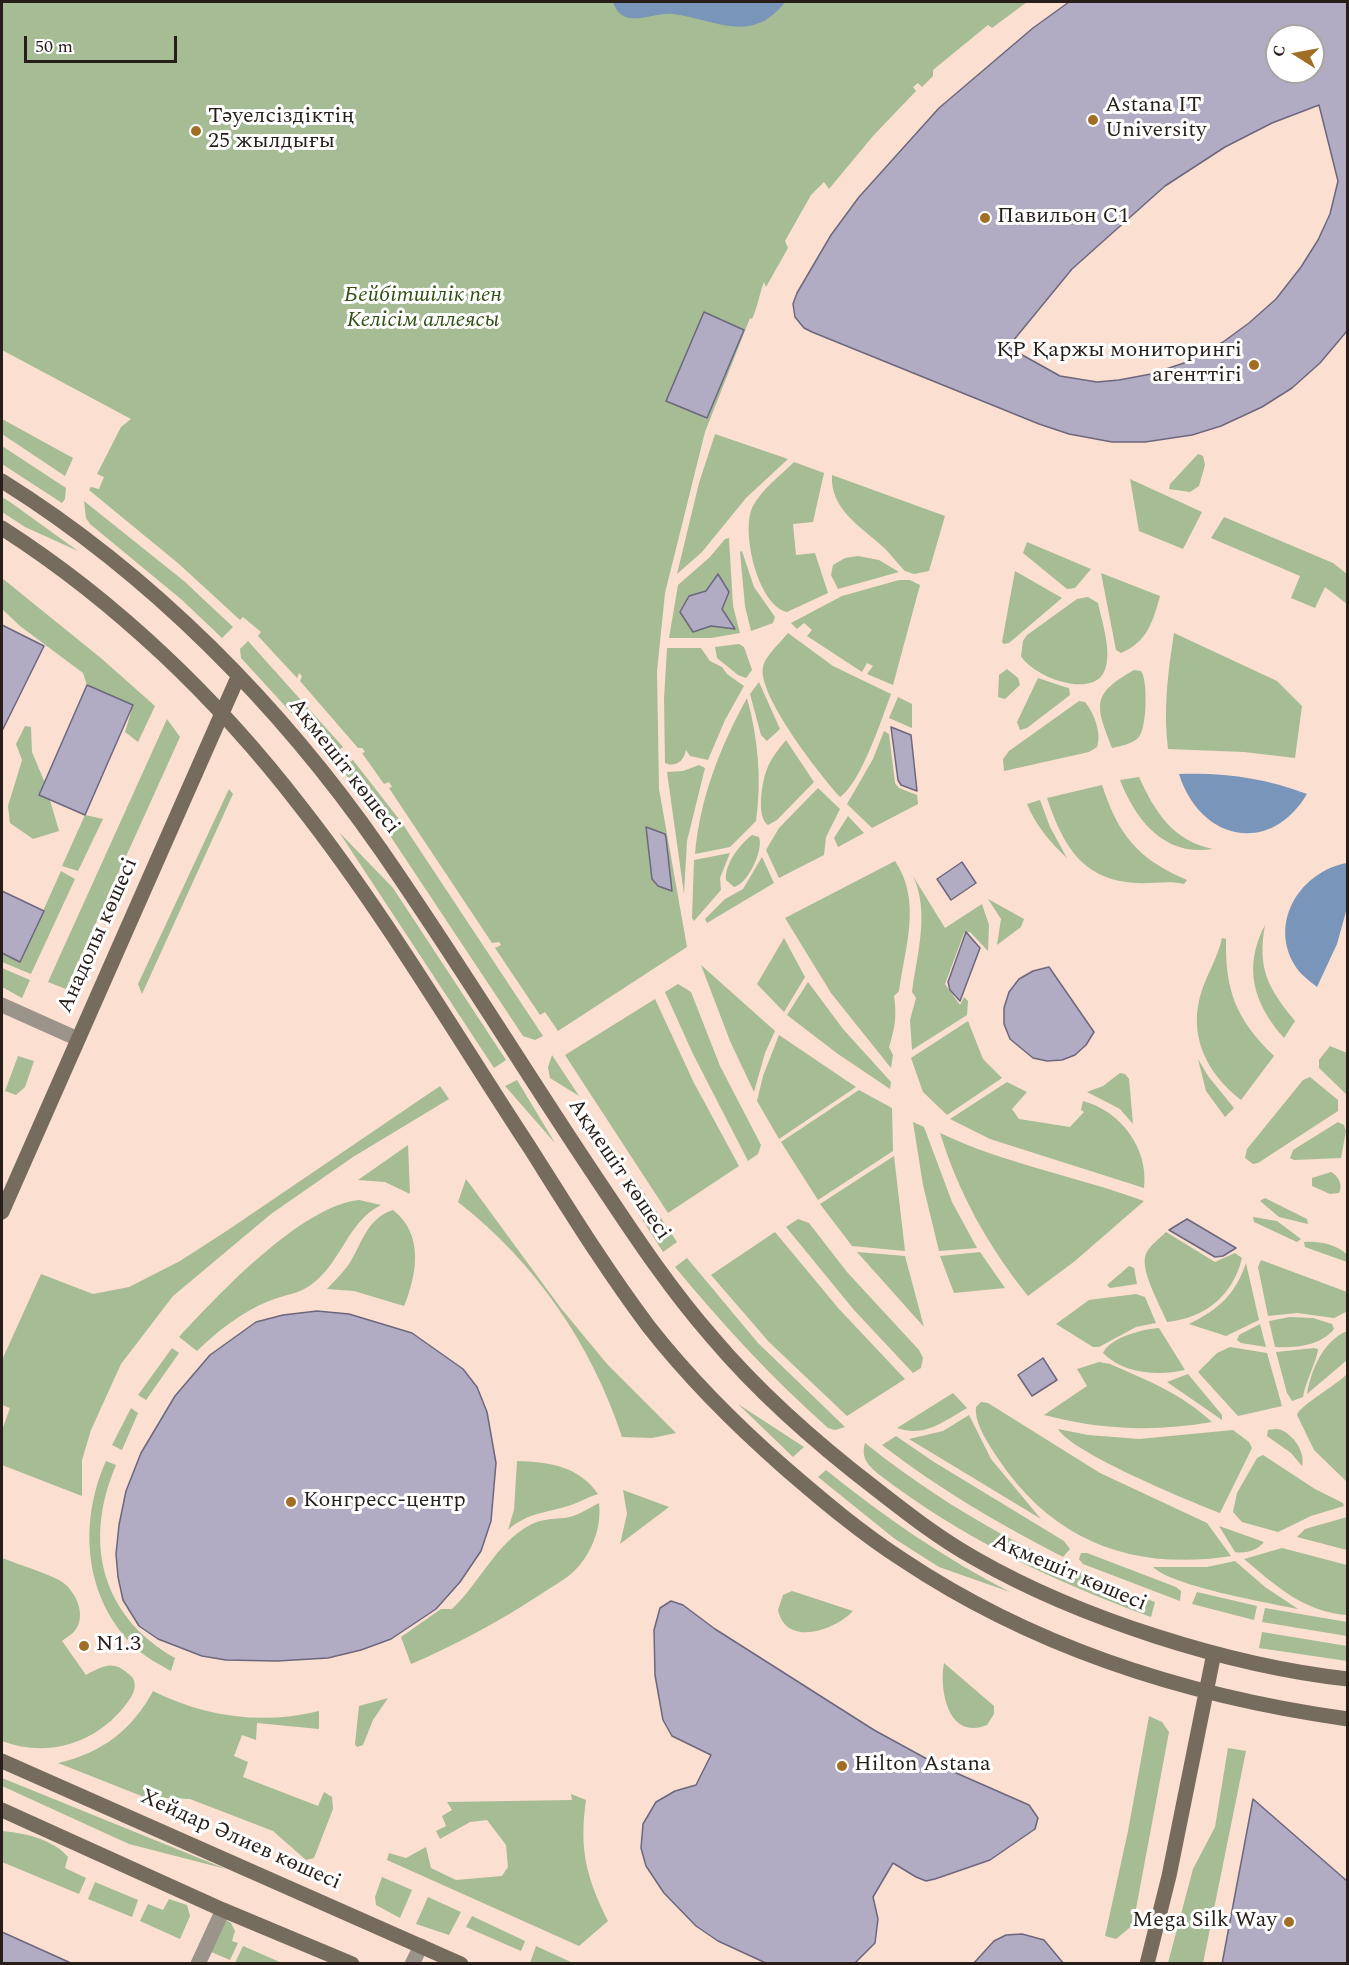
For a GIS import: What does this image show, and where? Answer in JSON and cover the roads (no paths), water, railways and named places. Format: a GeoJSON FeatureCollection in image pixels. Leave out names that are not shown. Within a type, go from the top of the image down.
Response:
{"type":"FeatureCollection","features":[{"type":"Feature","properties":{"kind":"street","name":"Ақмешіт көшесі"},"geometry":{"type":"LineString","coordinates":[[2,481],[109,557],[183,622],[306,750],[338,790],[397,874],[519,1064],[656,1266],[711,1337],[762,1392],[834,1457],[924,1526],[979,1561],[1061,1600],[1214,1653],[1347,1679]]}},
{"type":"Feature","properties":{"kind":"street"},"geometry":{"type":"LineString","coordinates":[[2,528],[62,570],[106,605],[188,679],[302,808],[346,868],[649,1326],[698,1383],[747,1433],[845,1518],[904,1561],[957,1593],[1082,1650],[1206,1693],[1281,1709],[1347,1719]]}},
{"type":"Feature","properties":{"kind":"street","name":"Анадолы көшесі"},"geometry":{"type":"LineString","coordinates":[[2,1212],[238,677]]}},
{"type":"Feature","properties":{"kind":"street"},"geometry":{"type":"LineString","coordinates":[[2,1005],[78,1040]]}},
{"type":"Feature","properties":{"kind":"street"},"geometry":{"type":"LineString","coordinates":[[1147,1964],[1169,1876],[1214,1653]]}},
{"type":"Feature","properties":{"kind":"street","name":"Хейдар Әлиев көшесі"},"geometry":{"type":"LineString","coordinates":[[2,1761],[461,1964]]}},
{"type":"Feature","properties":{"kind":"street"},"geometry":{"type":"LineString","coordinates":[[2,1810],[223,1910],[352,1964]]}},
{"type":"Feature","properties":{"kind":"street"},"geometry":{"type":"LineString","coordinates":[[198,1964],[223,1910]]}},
{"type":"Feature","properties":{"kind":"street"},"geometry":{"type":"LineString","coordinates":[[412,1964],[421,1946]]}},
{"type":"Feature","properties":{"kind":"water"},"geometry":{"type":"Polygon","coordinates":[[[613,2],[785,2],[760,23],[733,26],[674,14],[631,18],[618,11],[613,2]]]}},
{"type":"Feature","properties":{"kind":"water"},"geometry":{"type":"Polygon","coordinates":[[[1179,774],[1244,777],[1292,788],[1307,794],[1292,814],[1274,826],[1256,833],[1237,832],[1219,826],[1203,814],[1189,797],[1179,774]]]}},
{"type":"Feature","properties":{"kind":"water"},"geometry":{"type":"Polygon","coordinates":[[[1347,863],[1347,908],[1337,944],[1317,987],[1296,967],[1287,947],[1285,931],[1288,915],[1294,900],[1316,876],[1347,863]]]}},
{"type":"Feature","properties":{"kind":"place","name":"Astana IT University"},"geometry":{"type":"Point","coordinates":[1093,120]}},
{"type":"Feature","properties":{"kind":"place","name":"Тәуелсіздіктің 25 жылдығы"},"geometry":{"type":"Point","coordinates":[196,131]}},
{"type":"Feature","properties":{"kind":"place","name":"Павильон С1"},"geometry":{"type":"Point","coordinates":[985,218]}},
{"type":"Feature","properties":{"kind":"place","name":"ҚР Қаржы мониторингі агенттігі"},"geometry":{"type":"Point","coordinates":[1254,365]}},
{"type":"Feature","properties":{"kind":"place","name":"Конгресс-центр"},"geometry":{"type":"Point","coordinates":[291,1502]}},
{"type":"Feature","properties":{"kind":"place","name":"N1.3"},"geometry":{"type":"Point","coordinates":[84,1646]}},
{"type":"Feature","properties":{"kind":"place","name":"Hilton Astana"},"geometry":{"type":"Point","coordinates":[842,1766]}},
{"type":"Feature","properties":{"kind":"place","name":"Mega Silk Way"},"geometry":{"type":"Point","coordinates":[1289,1922]}},
{"type":"Feature","properties":{"kind":"park label","name":"Бейбітшілік пен Келісім аллеясы"},"geometry":{"type":"Point","coordinates":[423,310]}}]}
